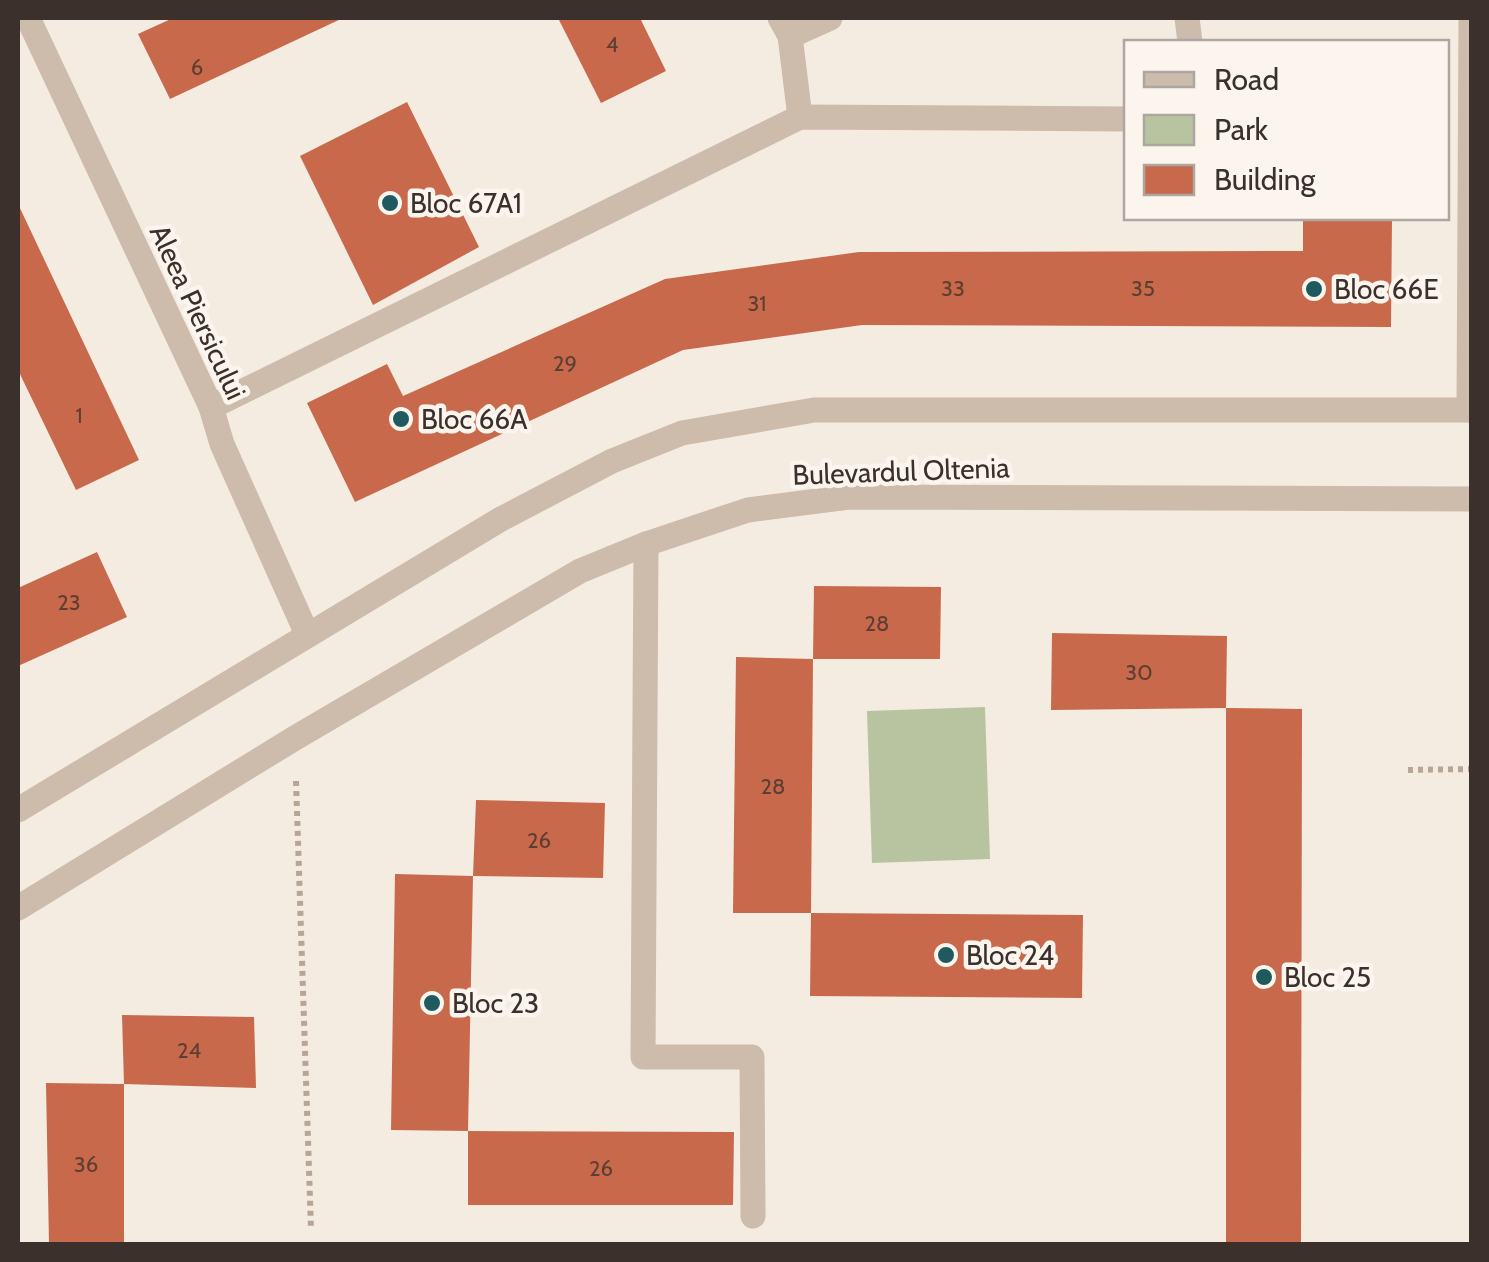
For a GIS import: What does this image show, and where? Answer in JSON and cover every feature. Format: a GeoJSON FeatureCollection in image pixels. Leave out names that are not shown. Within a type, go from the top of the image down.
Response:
{"type":"FeatureCollection","features":[{"type":"Feature","properties":{"kind":"street","name":"Aleea Piersicului"},"geometry":{"type":"LineString","coordinates":[[28,18],[211,408],[222,444],[307,634]]}},
{"type":"Feature","properties":{"kind":"street"},"geometry":{"type":"LineString","coordinates":[[800,117],[785,26],[830,18]]}},
{"type":"Feature","properties":{"kind":"street"},"geometry":{"type":"LineString","coordinates":[[1470,410],[1472,18]]}},
{"type":"Feature","properties":{"kind":"street"},"geometry":{"type":"LineString","coordinates":[[211,408],[800,117],[1124,119]]}},
{"type":"Feature","properties":{"kind":"street","name":"Bulevardul Oltenia"},"geometry":{"type":"LineString","coordinates":[[18,810],[501,519],[612,461],[682,434],[814,410],[1470,410]]}},
{"type":"Feature","properties":{"kind":"street","name":"Bulevardul Oltenia"},"geometry":{"type":"LineString","coordinates":[[18,908],[295,738],[580,571],[748,510],[849,497],[1472,499]]}},
{"type":"Feature","properties":{"kind":"street"},"geometry":{"type":"LineString","coordinates":[[646,544],[643,1057],[752,1057],[753,1216]]}},
{"type":"Feature","properties":{"kind":"path"},"geometry":{"type":"LineString","coordinates":[[295,738],[311,1229]]}},
{"type":"Feature","properties":{"kind":"path"},"geometry":{"type":"LineString","coordinates":[[1408,770],[1472,770]]}},
{"type":"Feature","properties":{"kind":"green space"},"geometry":{"type":"Polygon","coordinates":[[[985,707],[990,859],[872,863],[867,711],[985,707]]]}},
{"type":"Feature","properties":{"kind":"building"},"geometry":{"type":"Polygon","coordinates":[[[173,18],[343,18],[170,99],[138,34],[173,18]]]}},
{"type":"Feature","properties":{"kind":"building"},"geometry":{"type":"Polygon","coordinates":[[[558,18],[640,18],[666,71],[601,103],[558,18]]]}},
{"type":"Feature","properties":{"kind":"building","name":"Bloc 67A1"},"geometry":{"type":"Polygon","coordinates":[[[407,102],[479,247],[373,305],[300,156],[407,102]]]}},
{"type":"Feature","properties":{"kind":"building"},"geometry":{"type":"Polygon","coordinates":[[[18,204],[139,460],[76,490],[18,370],[18,204]]]}},
{"type":"Feature","properties":{"kind":"building"},"geometry":{"type":"Polygon","coordinates":[[[1303,220],[1392,220],[1391,327],[862,325],[683,350],[355,502],[307,403],[387,364],[403,396],[665,279],[859,252],[1303,251],[1303,220]]]}},
{"type":"Feature","properties":{"kind":"building"},"geometry":{"type":"Polygon","coordinates":[[[97,552],[127,617],[18,666],[18,588],[97,552]]]}},
{"type":"Feature","properties":{"kind":"building"},"geometry":{"type":"Polygon","coordinates":[[[814,586],[941,587],[940,659],[813,659],[814,586]]]}},
{"type":"Feature","properties":{"kind":"building"},"geometry":{"type":"Polygon","coordinates":[[[1052,633],[1227,636],[1226,708],[1051,710],[1052,633]]]}},
{"type":"Feature","properties":{"kind":"building"},"geometry":{"type":"Polygon","coordinates":[[[736,657],[813,659],[811,913],[733,913],[736,657]]]}},
{"type":"Feature","properties":{"kind":"building","name":"Bloc 25"},"geometry":{"type":"Polygon","coordinates":[[[1226,708],[1302,709],[1301,1244],[1226,1244],[1226,708]]]}},
{"type":"Feature","properties":{"kind":"building"},"geometry":{"type":"Polygon","coordinates":[[[476,800],[605,803],[603,878],[473,876],[476,800]]]}},
{"type":"Feature","properties":{"kind":"building","name":"Bloc 23"},"geometry":{"type":"Polygon","coordinates":[[[395,874],[473,876],[468,1131],[391,1130],[395,874]]]}},
{"type":"Feature","properties":{"kind":"building","name":"Bloc 24"},"geometry":{"type":"Polygon","coordinates":[[[811,913],[1083,915],[1082,998],[810,996],[811,913]]]}},
{"type":"Feature","properties":{"kind":"building"},"geometry":{"type":"Polygon","coordinates":[[[122,1015],[254,1017],[256,1088],[124,1084],[122,1015]]]}},
{"type":"Feature","properties":{"kind":"building"},"geometry":{"type":"Polygon","coordinates":[[[46,1083],[124,1084],[124,1244],[49,1244],[46,1083]]]}},
{"type":"Feature","properties":{"kind":"building"},"geometry":{"type":"Polygon","coordinates":[[[468,1131],[734,1132],[733,1205],[468,1205],[468,1131]]]}},
{"type":"Feature","properties":{"kind":"place","name":"Bloc 67A1"},"geometry":{"type":"Point","coordinates":[390,203]}},
{"type":"Feature","properties":{"kind":"place","name":"Bloc 66E"},"geometry":{"type":"Point","coordinates":[1314,289]}},
{"type":"Feature","properties":{"kind":"place","name":"Bloc 66A"},"geometry":{"type":"Point","coordinates":[401,419]}},
{"type":"Feature","properties":{"kind":"place","name":"Bloc 24"},"geometry":{"type":"Point","coordinates":[946,955]}},
{"type":"Feature","properties":{"kind":"place","name":"Bloc 25"},"geometry":{"type":"Point","coordinates":[1264,977]}},
{"type":"Feature","properties":{"kind":"place","name":"Bloc 23"},"geometry":{"type":"Point","coordinates":[432,1003]}}]}
